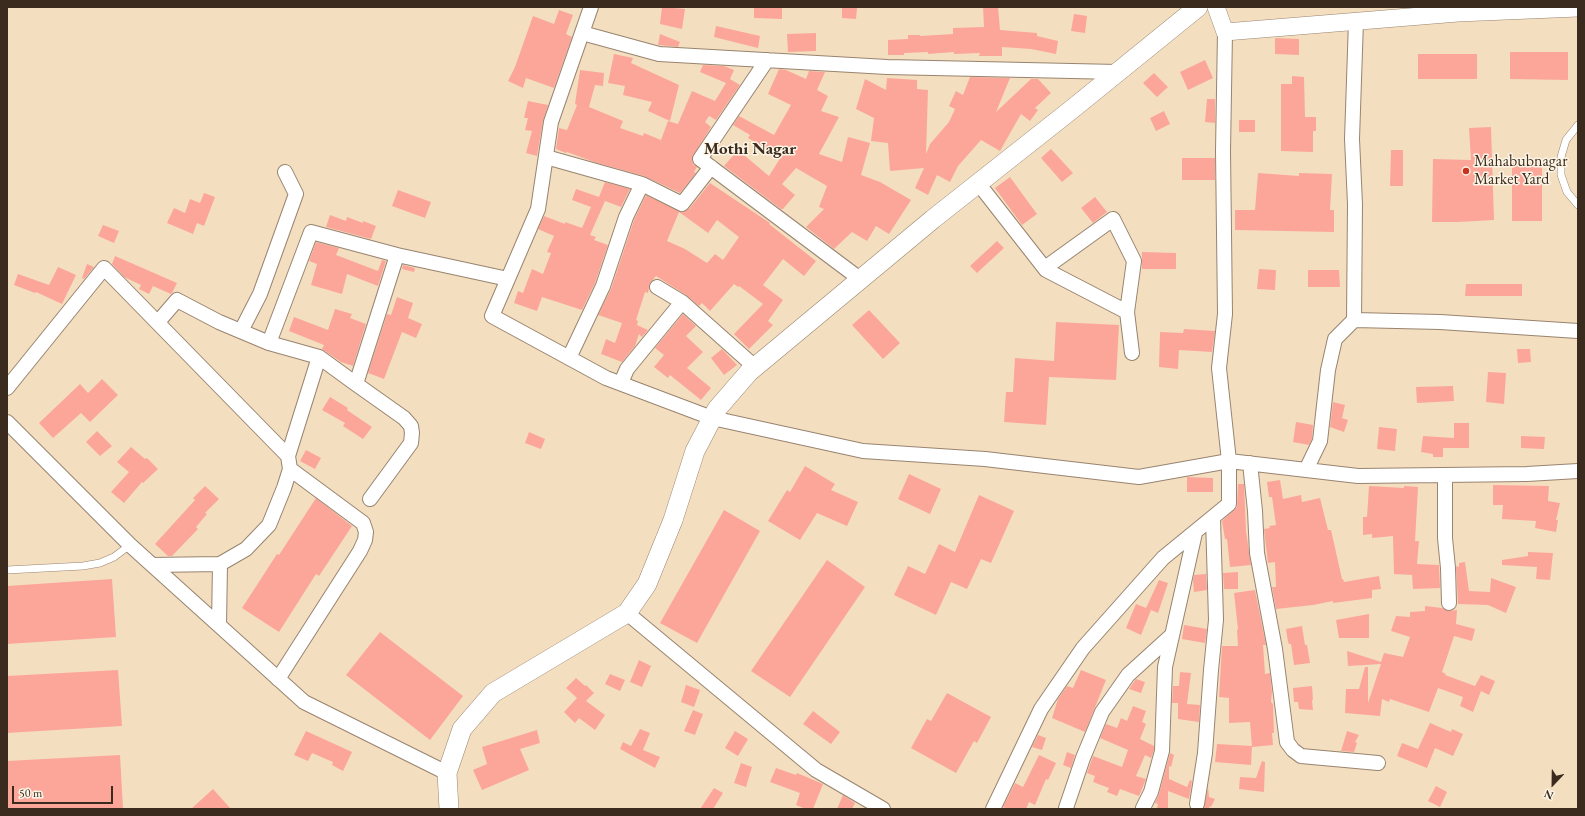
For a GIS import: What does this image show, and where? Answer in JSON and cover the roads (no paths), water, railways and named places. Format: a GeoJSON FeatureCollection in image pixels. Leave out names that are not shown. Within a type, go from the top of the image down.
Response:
{"type":"FeatureCollection","features":[{"type":"Feature","properties":{"kind":"main road"},"geometry":{"type":"LineString","coordinates":[[449,809],[447,773],[462,729],[493,693],[626,613],[647,584],[673,520],[695,451],[717,409],[749,372],[978,183],[1198,7]]}},
{"type":"Feature","properties":{"kind":"street"},"geometry":{"type":"LineString","coordinates":[[591,7],[551,122],[538,209],[492,316],[606,378],[712,418],[863,451],[985,460],[1139,477],[1229,461],[1358,476],[1578,471]]}},
{"type":"Feature","properties":{"kind":"street"},"geometry":{"type":"LineString","coordinates":[[993,809],[1041,709],[1083,648],[1163,558],[1229,504],[1229,461],[1219,368],[1225,314],[1224,32],[1216,7]]}},
{"type":"Feature","properties":{"kind":"street"},"geometry":{"type":"LineString","coordinates":[[1224,32],[1458,13],[1578,8]]}},
{"type":"Feature","properties":{"kind":"street"},"geometry":{"type":"LineString","coordinates":[[1306,470],[1320,441],[1328,370],[1335,339],[1354,320],[1354,204],[1352,139],[1356,21]]}},
{"type":"Feature","properties":{"kind":"street"},"geometry":{"type":"LineString","coordinates":[[582,33],[658,54],[887,67],[1118,72]]}},
{"type":"Feature","properties":{"kind":"street"},"geometry":{"type":"LineString","coordinates":[[767,60],[700,159],[860,280]]}},
{"type":"Feature","properties":{"kind":"street"},"geometry":{"type":"LineString","coordinates":[[546,157],[642,184],[682,204],[711,167]]}},
{"type":"Feature","properties":{"kind":"street"},"geometry":{"type":"LineString","coordinates":[[241,331],[260,294],[296,194],[285,172]]}},
{"type":"Feature","properties":{"kind":"street"},"geometry":{"type":"LineString","coordinates":[[978,183],[1046,270],[1127,312]]}},
{"type":"Feature","properties":{"kind":"street"},"geometry":{"type":"LineString","coordinates":[[569,358],[603,286],[626,217],[642,184]]}},
{"type":"Feature","properties":{"kind":"street"},"geometry":{"type":"LineString","coordinates":[[1046,270],[1049,265],[1113,219],[1134,261],[1127,312],[1132,354]]}},
{"type":"Feature","properties":{"kind":"street"},"geometry":{"type":"LineString","coordinates":[[269,343],[311,232],[397,255],[508,279]]}},
{"type":"Feature","properties":{"kind":"street"},"geometry":{"type":"LineString","coordinates":[[356,384],[397,255]]}},
{"type":"Feature","properties":{"kind":"street"},"geometry":{"type":"LineString","coordinates":[[7,388],[104,268],[158,322],[289,462],[363,523],[366,532],[365,540],[360,551],[278,679]]}},
{"type":"Feature","properties":{"kind":"street"},"geometry":{"type":"LineString","coordinates":[[657,287],[682,302],[755,367]]}},
{"type":"Feature","properties":{"kind":"street"},"geometry":{"type":"LineString","coordinates":[[158,322],[177,300],[219,322],[269,343],[319,358],[404,418],[411,426],[411,443],[370,499]]}},
{"type":"Feature","properties":{"kind":"street"},"geometry":{"type":"LineString","coordinates":[[621,383],[627,369],[682,302]]}},
{"type":"Feature","properties":{"kind":"street"},"geometry":{"type":"LineString","coordinates":[[1354,320],[1440,322],[1578,332]]}},
{"type":"Feature","properties":{"kind":"street"},"geometry":{"type":"LineString","coordinates":[[152,565],[220,564],[246,550],[269,525],[284,488],[289,462],[319,358]]}},
{"type":"Feature","properties":{"kind":"street"},"geometry":{"type":"LineString","coordinates":[[7,422],[130,545],[304,702],[447,773]]}},
{"type":"Feature","properties":{"kind":"street"},"geometry":{"type":"LineString","coordinates":[[1250,464],[1255,511],[1257,553],[1275,649],[1287,742],[1293,750],[1301,756],[1378,763]]}},
{"type":"Feature","properties":{"kind":"street"},"geometry":{"type":"LineString","coordinates":[[1445,475],[1449,603]]}},
{"type":"Feature","properties":{"kind":"street"},"geometry":{"type":"LineString","coordinates":[[1197,804],[1205,753],[1216,620],[1213,518]]}},
{"type":"Feature","properties":{"kind":"street"},"geometry":{"type":"LineString","coordinates":[[1143,808],[1151,792],[1162,751],[1165,667],[1195,533]]}},
{"type":"Feature","properties":{"kind":"street"},"geometry":{"type":"LineString","coordinates":[[218,625],[220,564]]}},
{"type":"Feature","properties":{"kind":"street"},"geometry":{"type":"LineString","coordinates":[[626,613],[816,770],[883,809]]}},
{"type":"Feature","properties":{"kind":"street"},"geometry":{"type":"LineString","coordinates":[[1066,808],[1083,758],[1102,712],[1128,675],[1172,635]]}},
{"type":"Feature","properties":{"kind":"lane"},"geometry":{"type":"LineString","coordinates":[[1578,126],[1566,140],[1561,157],[1561,175],[1567,192],[1578,205]]}},
{"type":"Feature","properties":{"kind":"lane"},"geometry":{"type":"LineString","coordinates":[[7,570],[83,566],[100,563],[114,557],[130,545]]}},
{"type":"Feature","properties":{"kind":"place","name":"Mahabubnagar Market Yard"},"geometry":{"type":"Point","coordinates":[1466,171]}},
{"type":"Feature","properties":{"kind":"district","name":"Mothi Nagar"},"geometry":{"type":"Point","coordinates":[750,149]}}]}
